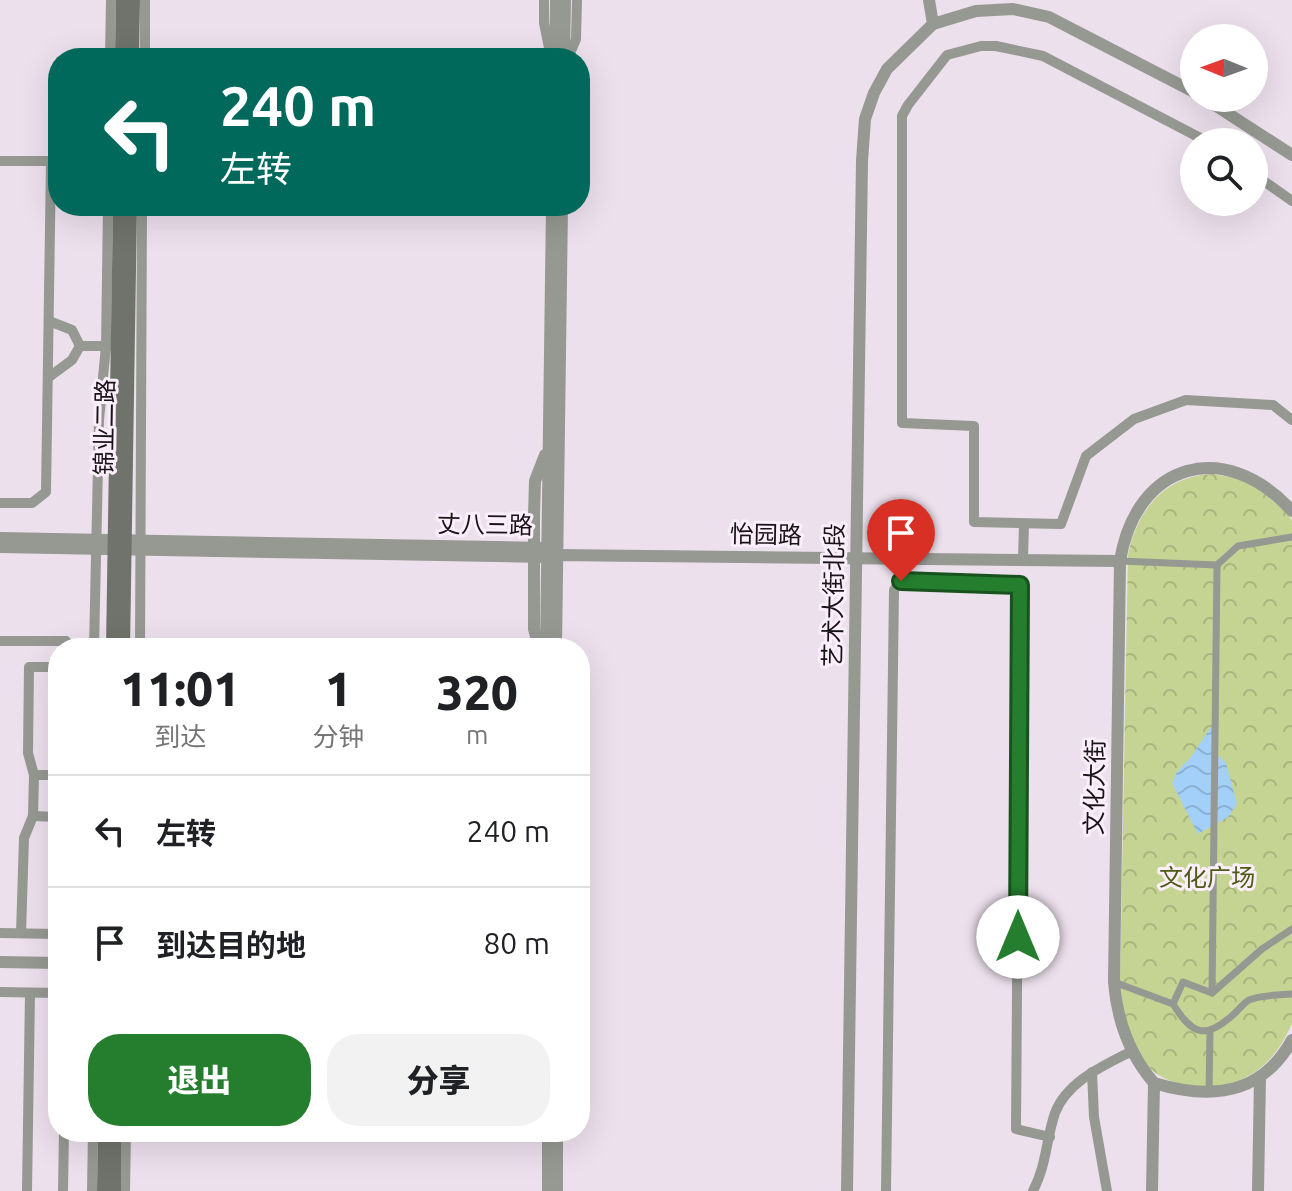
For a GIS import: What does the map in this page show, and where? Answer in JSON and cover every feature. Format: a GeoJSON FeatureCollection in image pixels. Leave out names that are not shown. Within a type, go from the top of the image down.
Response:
{"type":"FeatureCollection","features":[{"type":"Feature","properties":{"kind":"main road"},"geometry":{"type":"LineString","coordinates":[[122,48],[123,0]]}},
{"type":"Feature","properties":{"kind":"main road"},"geometry":{"type":"LineString","coordinates":[[132,48],[133,0]]}},
{"type":"Feature","properties":{"kind":"main road","name":"锦业二路"},"geometry":{"type":"LineString","coordinates":[[120,216],[117,346],[123,638]]}},
{"type":"Feature","properties":{"kind":"main road","name":"锦业二路"},"geometry":{"type":"LineString","coordinates":[[117,346],[129,216]]}},
{"type":"Feature","properties":{"kind":"main road","name":"锦业二路"},"geometry":{"type":"LineString","coordinates":[[114,638],[120,544]]}},
{"type":"Feature","properties":{"kind":"main road"},"geometry":{"type":"LineString","coordinates":[[104,1191],[105,1142]]}},
{"type":"Feature","properties":{"kind":"main road"},"geometry":{"type":"LineString","coordinates":[[114,1142],[114,1191]]}},
{"type":"Feature","properties":{"kind":"street"},"geometry":{"type":"LineString","coordinates":[[110,48],[111,0]]}},
{"type":"Feature","properties":{"kind":"street"},"geometry":{"type":"LineString","coordinates":[[145,0],[145,48]]}},
{"type":"Feature","properties":{"kind":"street"},"geometry":{"type":"LineString","coordinates":[[544,0],[544,23],[550,48]]}},
{"type":"Feature","properties":{"kind":"street"},"geometry":{"type":"LineString","coordinates":[[554,48],[556,0]]}},
{"type":"Feature","properties":{"kind":"street"},"geometry":{"type":"LineString","coordinates":[[565,0],[566,48]]}},
{"type":"Feature","properties":{"kind":"street"},"geometry":{"type":"LineString","coordinates":[[571,48],[576,39],[577,0]]}},
{"type":"Feature","properties":{"kind":"street"},"geometry":{"type":"LineString","coordinates":[[929,0],[933,24],[995,8],[1049,17]]}},
{"type":"Feature","properties":{"kind":"street"},"geometry":{"type":"LineString","coordinates":[[1026,0],[1049,17],[1180,85]]}},
{"type":"Feature","properties":{"kind":"street","name":"艺术大街北段"},"geometry":{"type":"LineString","coordinates":[[847,1191],[865,119],[887,69],[933,24]]}},
{"type":"Feature","properties":{"kind":"street"},"geometry":{"type":"LineString","coordinates":[[1181,128],[1043,56],[996,46],[981,46],[947,55],[902,116],[902,423],[974,426],[974,522],[1061,524],[1086,456],[1134,419],[1186,400],[1273,405],[1292,420]]}},
{"type":"Feature","properties":{"kind":"street"},"geometry":{"type":"LineString","coordinates":[[1226,112],[1292,155]]}},
{"type":"Feature","properties":{"kind":"street"},"geometry":{"type":"LineString","coordinates":[[0,161],[48,161]]}},
{"type":"Feature","properties":{"kind":"street"},"geometry":{"type":"LineString","coordinates":[[1268,184],[1292,201]]}},
{"type":"Feature","properties":{"kind":"street"},"geometry":{"type":"LineString","coordinates":[[0,503],[32,503],[46,492],[50,216]]}},
{"type":"Feature","properties":{"kind":"street"},"geometry":{"type":"LineString","coordinates":[[94,638],[99,420],[117,346],[109,216]]}},
{"type":"Feature","properties":{"kind":"street"},"geometry":{"type":"LineString","coordinates":[[140,638],[142,216]]}},
{"type":"Feature","properties":{"kind":"street"},"geometry":{"type":"LineString","coordinates":[[546,638],[543,553],[552,216]]}},
{"type":"Feature","properties":{"kind":"street"},"geometry":{"type":"LineString","coordinates":[[536,638],[534,629],[543,553],[561,216]]}},
{"type":"Feature","properties":{"kind":"street"},"geometry":{"type":"LineString","coordinates":[[49,321],[72,330],[80,346]]}},
{"type":"Feature","properties":{"kind":"street"},"geometry":{"type":"LineString","coordinates":[[80,346],[117,346]]}},
{"type":"Feature","properties":{"kind":"street"},"geometry":{"type":"LineString","coordinates":[[49,377],[72,360],[80,346]]}},
{"type":"Feature","properties":{"kind":"street","name":"文化大街"},"geometry":{"type":"LineString","coordinates":[[1154,1083],[1132,1051],[1116,1009],[1114,982],[1120,561],[1130,520],[1149,493],[1175,477],[1199,468],[1227,468],[1252,477],[1278,495],[1292,511]]}},
{"type":"Feature","properties":{"kind":"street"},"geometry":{"type":"LineString","coordinates":[[1023,559],[1024,524]]}},
{"type":"Feature","properties":{"kind":"street"},"geometry":{"type":"LineString","coordinates":[[1120,561],[1217,565],[1238,546],[1292,537]]}},
{"type":"Feature","properties":{"kind":"street","name":"丈八三路"},"geometry":{"type":"LineString","coordinates":[[0,538],[96,544]]}},
{"type":"Feature","properties":{"kind":"street","name":"丈八三路"},"geometry":{"type":"LineString","coordinates":[[0,547],[120,544],[543,553]]}},
{"type":"Feature","properties":{"kind":"street"},"geometry":{"type":"LineString","coordinates":[[543,553],[555,638]]}},
{"type":"Feature","properties":{"kind":"street","name":"怡园路"},"geometry":{"type":"LineString","coordinates":[[543,553],[1120,561]]}},
{"type":"Feature","properties":{"kind":"street"},"geometry":{"type":"LineString","coordinates":[[1212,993],[1217,565]]}},
{"type":"Feature","properties":{"kind":"street"},"geometry":{"type":"LineString","coordinates":[[886,1191],[894,590],[901,581],[1020,585],[1016,1129],[1050,1137]]}},
{"type":"Feature","properties":{"kind":"street"},"geometry":{"type":"LineString","coordinates":[[0,641],[48,641]]}},
{"type":"Feature","properties":{"kind":"street"},"geometry":{"type":"LineString","coordinates":[[21,933],[24,838],[33,816],[34,775],[28,753],[29,667],[48,667]]}},
{"type":"Feature","properties":{"kind":"street"},"geometry":{"type":"LineString","coordinates":[[34,775],[48,775]]}},
{"type":"Feature","properties":{"kind":"street"},"geometry":{"type":"LineString","coordinates":[[33,816],[48,817]]}},
{"type":"Feature","properties":{"kind":"street"},"geometry":{"type":"LineString","coordinates":[[1212,993],[1262,949],[1292,929]]}},
{"type":"Feature","properties":{"kind":"street"},"geometry":{"type":"LineString","coordinates":[[0,933],[48,934]]}},
{"type":"Feature","properties":{"kind":"street"},"geometry":{"type":"LineString","coordinates":[[0,962],[48,963]]}},
{"type":"Feature","properties":{"kind":"street"},"geometry":{"type":"LineString","coordinates":[[1114,982],[1173,1004],[1184,1023],[1210,1032],[1248,1001],[1292,994]]}},
{"type":"Feature","properties":{"kind":"street"},"geometry":{"type":"LineString","coordinates":[[1173,1004],[1183,982],[1212,993]]}},
{"type":"Feature","properties":{"kind":"street"},"geometry":{"type":"LineString","coordinates":[[0,992],[48,993]]}},
{"type":"Feature","properties":{"kind":"street"},"geometry":{"type":"LineString","coordinates":[[27,1191],[30,993]]}},
{"type":"Feature","properties":{"kind":"street"},"geometry":{"type":"LineString","coordinates":[[1209,1094],[1210,1032]]}},
{"type":"Feature","properties":{"kind":"street"},"geometry":{"type":"LineString","coordinates":[[1152,1191],[1154,1083],[1180,1091],[1209,1094],[1249,1084],[1274,1065],[1292,1040]]}},
{"type":"Feature","properties":{"kind":"street"},"geometry":{"type":"LineString","coordinates":[[1033,1191],[1043,1171],[1055,1111],[1067,1093],[1092,1072],[1132,1051]]}},
{"type":"Feature","properties":{"kind":"street"},"geometry":{"type":"LineString","coordinates":[[1092,1072],[1094,1117],[1107,1191]]}},
{"type":"Feature","properties":{"kind":"street"},"geometry":{"type":"LineString","coordinates":[[1258,1191],[1260,1077]]}},
{"type":"Feature","properties":{"kind":"street"},"geometry":{"type":"LineString","coordinates":[[63,1191],[64,1142]]}},
{"type":"Feature","properties":{"kind":"street"},"geometry":{"type":"LineString","coordinates":[[92,1191],[93,1142]]}},
{"type":"Feature","properties":{"kind":"street"},"geometry":{"type":"LineString","coordinates":[[125,1191],[126,1142]]}},
{"type":"Feature","properties":{"kind":"street"},"geometry":{"type":"LineString","coordinates":[[548,1142],[548,1191]]}},
{"type":"Feature","properties":{"kind":"street"},"geometry":{"type":"LineString","coordinates":[[557,1142],[557,1191]]}},
{"type":"Feature","properties":{"kind":"green space","name":"文化广场"},"geometry":{"type":"Polygon","coordinates":[[[1212,474],[1248,480],[1287,513],[1292,521],[1292,1023],[1277,1051],[1256,1071],[1231,1083],[1199,1086],[1174,1082],[1153,1071],[1138,1052],[1123,1004],[1120,980],[1128,555],[1138,524],[1156,498],[1180,481],[1212,474]]]}},
{"type":"Feature","properties":{"kind":"water"},"geometry":{"type":"Polygon","coordinates":[[[1211,727],[1217,734],[1218,755],[1226,763],[1237,804],[1228,817],[1198,834],[1172,783],[1211,727]]]}},
{"type":"Feature","properties":{"kind":"route"},"geometry":{"type":"LineString","coordinates":[[901,581],[1020,585],[1018,937]]}}]}
